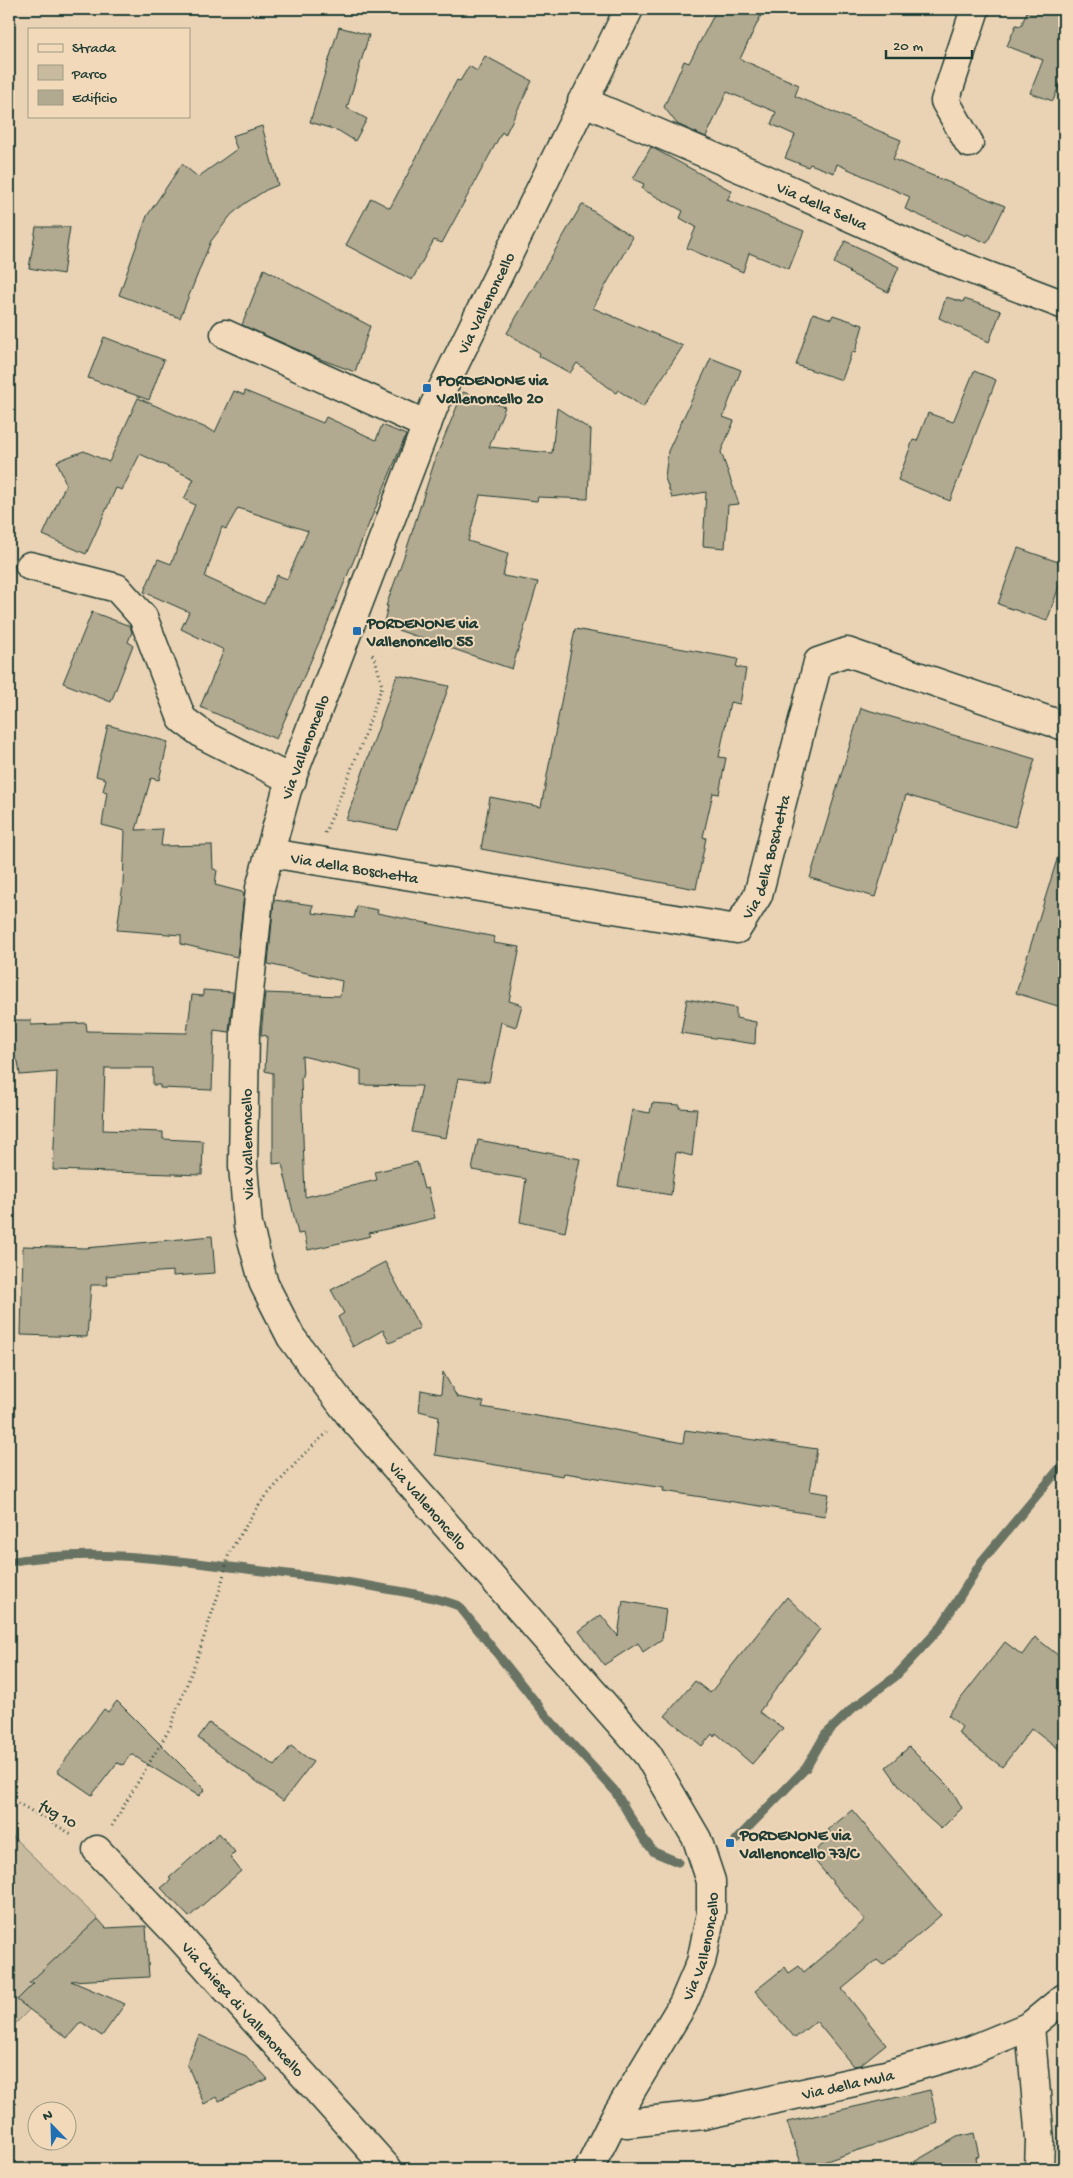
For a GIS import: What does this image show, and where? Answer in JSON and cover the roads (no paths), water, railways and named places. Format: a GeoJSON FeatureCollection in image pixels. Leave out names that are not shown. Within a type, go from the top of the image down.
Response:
{"type":"FeatureCollection","features":[{"type":"Feature","properties":{"kind":"street","name":"Via Vallenoncello"},"geometry":{"type":"LineString","coordinates":[[589,2169],[614,2119],[670,2029],[701,1962],[712,1913],[711,1881],[697,1839],[648,1755],[349,1414],[291,1337],[264,1284],[248,1225],[243,1166],[245,1030],[260,888],[292,780],[434,406],[582,101],[629,9]]}},
{"type":"Feature","properties":{"kind":"street"},"geometry":{"type":"LineString","coordinates":[[969,143],[945,101],[975,9]]}},
{"type":"Feature","properties":{"kind":"street","name":"Via della Selva"},"geometry":{"type":"LineString","coordinates":[[582,101],[761,177],[941,258],[1064,305]]}},
{"type":"Feature","properties":{"kind":"street"},"geometry":{"type":"LineString","coordinates":[[225,334],[427,425]]}},
{"type":"Feature","properties":{"kind":"street"},"geometry":{"type":"LineString","coordinates":[[30,566],[117,588],[142,617],[182,719],[205,736],[292,780]]}},
{"type":"Feature","properties":{"kind":"street","name":"Via della Boschetta"},"geometry":{"type":"LineString","coordinates":[[270,853],[737,929],[758,895],[818,662],[846,652],[1064,726]]}},
{"type":"Feature","properties":{"kind":"street","name":"Via Chiesa di Vallenoncello"},"geometry":{"type":"LineString","coordinates":[[97,1850],[178,1935],[388,2169]]}},
{"type":"Feature","properties":{"kind":"street","name":"Via della Mula"},"geometry":{"type":"LineString","coordinates":[[614,2119],[626,2123],[703,2115],[869,2079],[969,2051],[1030,2026],[1064,1998]]}},
{"type":"Feature","properties":{"kind":"street"},"geometry":{"type":"LineString","coordinates":[[1030,2026],[1040,2140],[1039,2169]]}},
{"type":"Feature","properties":{"kind":"waterway"},"geometry":{"type":"LineString","coordinates":[[736,1840],[806,1768],[825,1735],[853,1708],[895,1677],[940,1628],[982,1561],[1064,1463]]}},
{"type":"Feature","properties":{"kind":"waterway"},"geometry":{"type":"LineString","coordinates":[[9,1562],[39,1558],[101,1555],[162,1559],[353,1583],[423,1596],[459,1606],[550,1720],[614,1790],[643,1838],[654,1852],[678,1862]]}},
{"type":"Feature","properties":{"kind":"place","name":"PORDENONE via Vallenoncello 20"},"geometry":{"type":"Point","coordinates":[427,388]}},
{"type":"Feature","properties":{"kind":"place","name":"PORDENONE via Vallenoncello 55"},"geometry":{"type":"Point","coordinates":[357,631]}},
{"type":"Feature","properties":{"kind":"place","name":"PORDENONE via Vallenoncello 73/C"},"geometry":{"type":"Point","coordinates":[730,1843]}}]}
